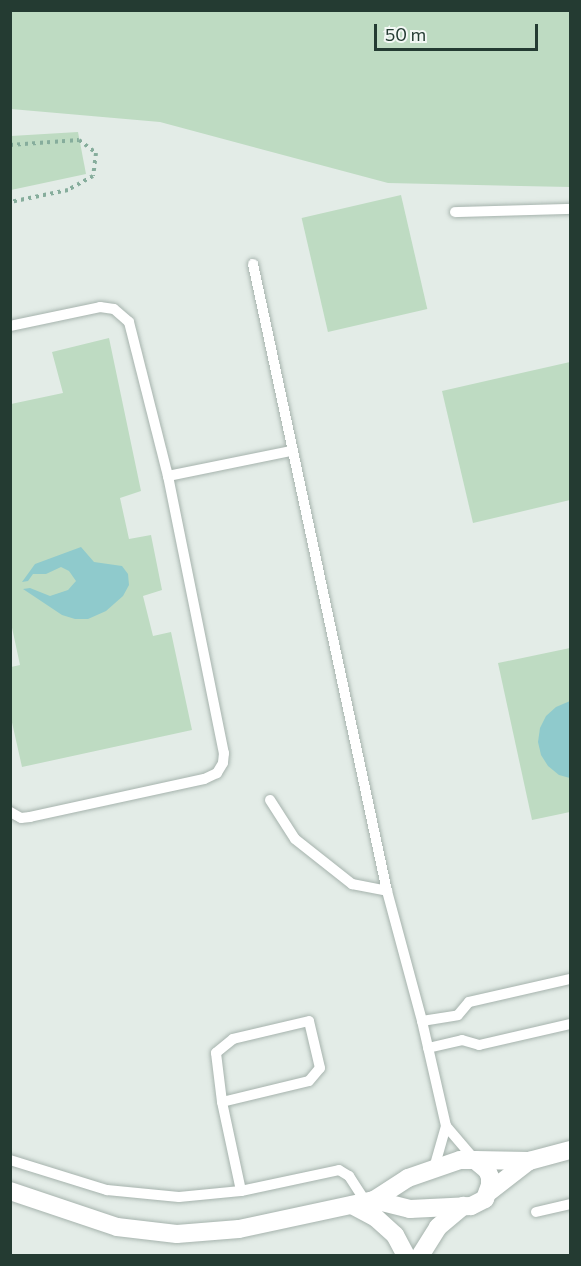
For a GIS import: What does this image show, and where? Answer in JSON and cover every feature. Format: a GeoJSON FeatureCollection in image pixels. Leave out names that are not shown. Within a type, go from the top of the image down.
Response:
{"type":"FeatureCollection","features":[{"type":"Feature","properties":{"kind":"street"},"geometry":{"type":"LineString","coordinates":[[10,1191],[117,1227],[177,1234],[239,1229],[364,1202],[408,1178],[460,1160],[529,1161],[570,1150]]}},
{"type":"Feature","properties":{"kind":"street"},"geometry":{"type":"LineString","coordinates":[[475,1160],[487,1170],[489,1192]]}},
{"type":"Feature","properties":{"kind":"street"},"geometry":{"type":"LineString","coordinates":[[364,1202],[411,1209],[478,1204],[489,1192],[529,1161]]}},
{"type":"Feature","properties":{"kind":"street"},"geometry":{"type":"LineString","coordinates":[[408,1178],[402,1187],[401,1195],[403,1203],[411,1209]]}},
{"type":"Feature","properties":{"kind":"street"},"geometry":{"type":"LineString","coordinates":[[364,1202],[375,1217],[395,1235],[406,1256]]}},
{"type":"Feature","properties":{"kind":"street"},"geometry":{"type":"LineString","coordinates":[[420,1256],[438,1227],[463,1206]]}},
{"type":"Feature","properties":{"kind":"lane"},"geometry":{"type":"LineString","coordinates":[[455,212],[570,209]]}},
{"type":"Feature","properties":{"kind":"lane"},"geometry":{"type":"LineString","coordinates":[[253,264],[291,451],[387,891],[422,1022],[446,1126],[475,1160]]}},
{"type":"Feature","properties":{"kind":"lane"},"geometry":{"type":"LineString","coordinates":[[10,326],[100,307],[114,309],[125,317],[131,328],[168,476],[224,753],[223,763],[217,773],[204,779],[30,817],[21,818],[10,812]]}},
{"type":"Feature","properties":{"kind":"lane"},"geometry":{"type":"LineString","coordinates":[[168,476],[291,451]]}},
{"type":"Feature","properties":{"kind":"lane"},"geometry":{"type":"LineString","coordinates":[[270,800],[295,839],[352,884],[387,891]]}},
{"type":"Feature","properties":{"kind":"lane"},"geometry":{"type":"LineString","coordinates":[[422,1022],[458,1014],[469,1002],[570,979]]}},
{"type":"Feature","properties":{"kind":"lane"},"geometry":{"type":"LineString","coordinates":[[222,1102],[309,1081],[320,1068],[309,1021],[233,1039],[216,1053],[222,1102],[241,1191]]}},
{"type":"Feature","properties":{"kind":"lane"},"geometry":{"type":"LineString","coordinates":[[428,1048],[462,1040],[479,1045],[570,1024]]}},
{"type":"Feature","properties":{"kind":"lane"},"geometry":{"type":"LineString","coordinates":[[434,1168],[446,1126]]}},
{"type":"Feature","properties":{"kind":"lane"},"geometry":{"type":"LineString","coordinates":[[10,1160],[107,1190],[140,1195],[207,1196],[339,1170],[349,1176],[364,1202]]}},
{"type":"Feature","properties":{"kind":"lane"},"geometry":{"type":"LineString","coordinates":[[536,1212],[570,1204]]}},
{"type":"Feature","properties":{"kind":"path"},"geometry":{"type":"LineString","coordinates":[[10,146],[79,140],[96,153],[93,176],[68,190],[10,202]]}},
{"type":"Feature","properties":{"kind":"green space"},"geometry":{"type":"Polygon","coordinates":[[[10,11],[570,11],[570,187],[388,183],[160,122],[11,109],[10,11]]]}},
{"type":"Feature","properties":{"kind":"green space"},"geometry":{"type":"Polygon","coordinates":[[[78,132],[86,174],[11,190],[11,136],[78,132]]]}},
{"type":"Feature","properties":{"kind":"green space"},"geometry":{"type":"Polygon","coordinates":[[[401,195],[427,309],[328,332],[302,218],[401,195]]]}},
{"type":"Feature","properties":{"kind":"green space"},"geometry":{"type":"Polygon","coordinates":[[[109,338],[141,491],[120,498],[129,539],[151,535],[162,590],[143,596],[153,636],[171,632],[192,730],[22,767],[11,718],[11,667],[20,665],[11,623],[11,404],[63,393],[52,352],[109,338]]]}},
{"type":"Feature","properties":{"kind":"green space"},"geometry":{"type":"Polygon","coordinates":[[[570,362],[570,500],[473,523],[442,391],[570,362]]]}},
{"type":"Feature","properties":{"kind":"green space"},"geometry":{"type":"Polygon","coordinates":[[[570,648],[570,812],[532,820],[498,663],[570,648]]]}},
{"type":"Feature","properties":{"kind":"water"},"geometry":{"type":"Polygon","coordinates":[[[81,547],[94,562],[122,566],[128,574],[129,585],[123,596],[106,611],[88,619],[75,619],[62,615],[23,589],[30,588],[50,596],[68,590],[76,581],[69,571],[61,567],[46,574],[33,574],[28,581],[22,582],[35,564],[81,547]]]}},
{"type":"Feature","properties":{"kind":"water"},"geometry":{"type":"Polygon","coordinates":[[[570,701],[570,778],[559,775],[548,766],[541,755],[538,742],[540,728],[546,716],[556,707],[570,701]]]}}]}
